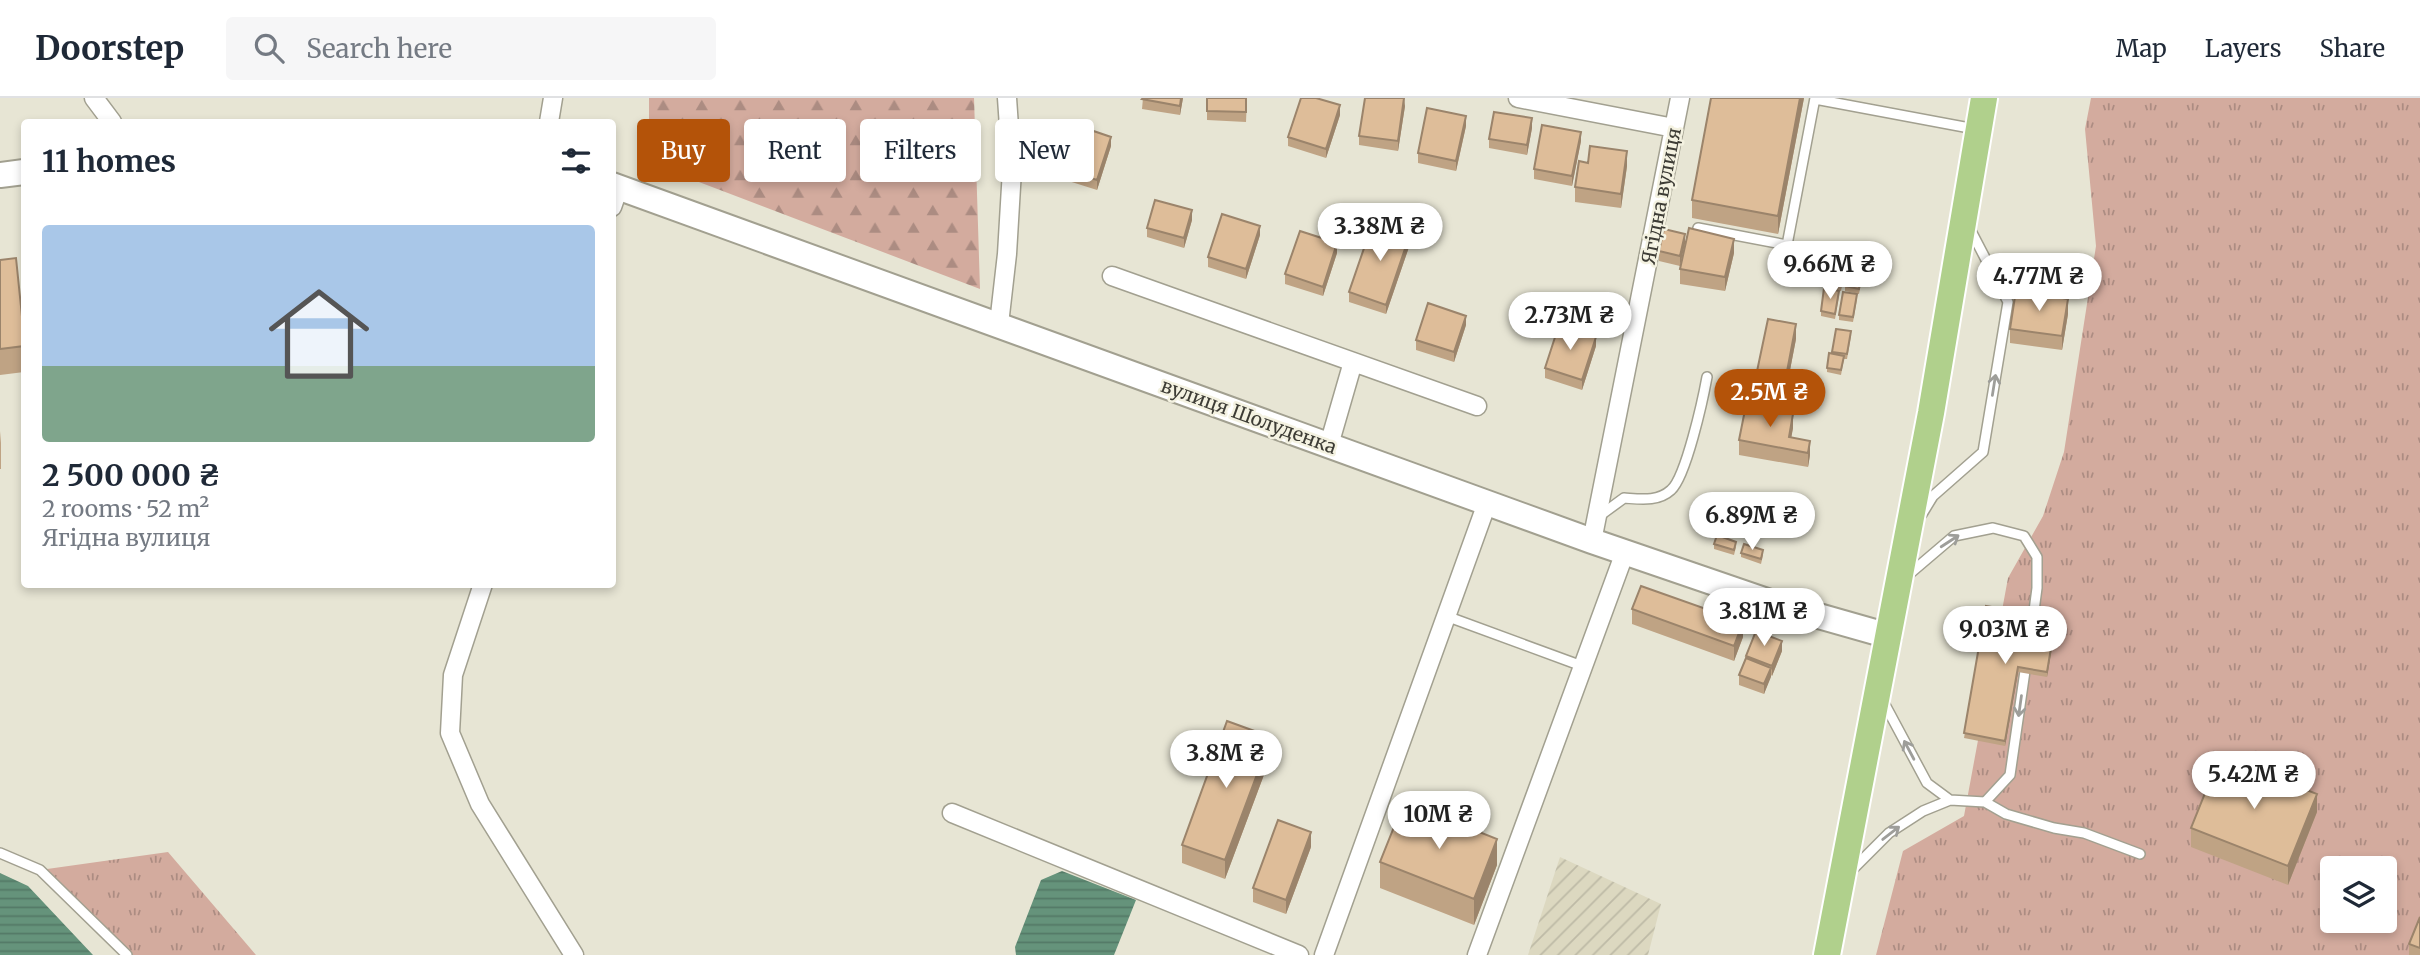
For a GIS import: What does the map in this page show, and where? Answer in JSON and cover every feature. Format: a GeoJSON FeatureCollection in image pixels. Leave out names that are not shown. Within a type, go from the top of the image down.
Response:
{"type":"FeatureCollection","features":[{"type":"Feature","properties":{"kind":"main road"},"geometry":{"type":"LineString","coordinates":[[1827,955],[1931,413],[1984,98]]}},
{"type":"Feature","properties":{"kind":"main road"},"geometry":{"type":"LineString","coordinates":[[0,175],[21,172]]}},
{"type":"Feature","properties":{"kind":"main road","name":"вулиця Шолуденка"},"geometry":{"type":"LineString","coordinates":[[616,193],[999,324],[1487,502],[1594,529],[1625,552],[1773,603],[1889,636]]}},
{"type":"Feature","properties":{"kind":"street"},"geometry":{"type":"LineString","coordinates":[[94,98],[110,119]]}},
{"type":"Feature","properties":{"kind":"street"},"geometry":{"type":"LineString","coordinates":[[550,119],[553,98]]}},
{"type":"Feature","properties":{"kind":"street"},"geometry":{"type":"LineString","coordinates":[[999,324],[1012,170],[1007,98]]}},
{"type":"Feature","properties":{"kind":"street"},"geometry":{"type":"LineString","coordinates":[[1518,98],[1674,128]]}},
{"type":"Feature","properties":{"kind":"street","name":"Ягідна вулиця"},"geometry":{"type":"LineString","coordinates":[[1594,529],[1680,98]]}},
{"type":"Feature","properties":{"kind":"street"},"geometry":{"type":"LineString","coordinates":[[1112,276],[1477,405]]}},
{"type":"Feature","properties":{"kind":"street"},"geometry":{"type":"LineString","coordinates":[[1329,445],[1353,362]]}},
{"type":"Feature","properties":{"kind":"street"},"geometry":{"type":"LineString","coordinates":[[1324,955],[1487,502]]}},
{"type":"Feature","properties":{"kind":"street"},"geometry":{"type":"LineString","coordinates":[[1477,955],[1625,552]]}},
{"type":"Feature","properties":{"kind":"street"},"geometry":{"type":"LineString","coordinates":[[482,588],[453,675],[450,733],[480,804],[574,955]]}},
{"type":"Feature","properties":{"kind":"street"},"geometry":{"type":"LineString","coordinates":[[952,813],[1299,955]]}},
{"type":"Feature","properties":{"kind":"lane"},"geometry":{"type":"LineString","coordinates":[[1698,228],[1787,245],[1815,99],[1978,130]]}},
{"type":"Feature","properties":{"kind":"lane"},"geometry":{"type":"LineString","coordinates":[[1906,543],[1933,495],[1983,452],[2008,302],[1963,216]]}},
{"type":"Feature","properties":{"kind":"lane"},"geometry":{"type":"LineString","coordinates":[[1594,529],[1607,512],[1624,498],[1660,497],[1673,489],[1695,431],[1707,377]]}},
{"type":"Feature","properties":{"kind":"lane"},"geometry":{"type":"LineString","coordinates":[[1898,584],[1954,536],[1993,528],[2024,536],[2037,557],[2037,588],[2029,642]]}},
{"type":"Feature","properties":{"kind":"lane"},"geometry":{"type":"LineString","coordinates":[[1446,616],[1582,666]]}},
{"type":"Feature","properties":{"kind":"lane"},"geometry":{"type":"LineString","coordinates":[[1985,802],[2010,775],[2028,655]]}},
{"type":"Feature","properties":{"kind":"lane"},"geometry":{"type":"LineString","coordinates":[[1878,692],[1927,783],[1950,800]]}},
{"type":"Feature","properties":{"kind":"lane"},"geometry":{"type":"LineString","coordinates":[[1843,879],[1889,833],[1923,811],[1950,800],[1985,802],[2006,814],[2054,828],[2084,833],[2140,854]]}},
{"type":"Feature","properties":{"kind":"lane"},"geometry":{"type":"LineString","coordinates":[[0,853],[40,870],[127,955]]}},
{"type":"Feature","properties":{"kind":"shaded area"},"geometry":{"type":"Polygon","coordinates":[[[1560,857],[1661,904],[1648,955],[1528,955],[1560,857]]]}},
{"type":"Feature","properties":{"kind":"shaded area"},"geometry":{"type":"Polygon","coordinates":[[[1062,871],[1136,900],[1114,955],[1016,955],[1015,947],[1041,880],[1062,871]]]}},
{"type":"Feature","properties":{"kind":"shaded area"},"geometry":{"type":"Polygon","coordinates":[[[0,873],[28,886],[93,955],[0,955],[0,873]]]}},
{"type":"Feature","properties":{"kind":"green space"},"geometry":{"type":"Polygon","coordinates":[[[649,98],[974,98],[975,119],[860,119],[860,182],[977,182],[980,289],[699,182],[730,182],[730,119],[649,119],[649,98]]]}},
{"type":"Feature","properties":{"kind":"green space"},"geometry":{"type":"Polygon","coordinates":[[[2091,98],[2420,98],[2420,955],[1876,955],[1903,851],[1964,816],[2008,578],[2043,516],[2064,452],[2096,246],[2085,129],[2091,98]]]}},
{"type":"Feature","properties":{"kind":"green space"},"geometry":{"type":"Polygon","coordinates":[[[168,852],[256,955],[127,955],[40,870],[168,852]]]}},
{"type":"Feature","properties":{"kind":"building"},"geometry":{"type":"Polygon","coordinates":[[[1143,98],[1181,98],[1180,106],[1143,98]]]}},
{"type":"Feature","properties":{"kind":"building"},"geometry":{"type":"Polygon","coordinates":[[[1207,98],[1246,98],[1246,112],[1207,111],[1207,98]]]}},
{"type":"Feature","properties":{"kind":"building"},"geometry":{"type":"Polygon","coordinates":[[[1301,98],[1316,98],[1340,105],[1326,149],[1288,137],[1301,98]]]}},
{"type":"Feature","properties":{"kind":"building"},"geometry":{"type":"Polygon","coordinates":[[[1365,98],[1404,98],[1398,141],[1359,136],[1365,98]]]}},
{"type":"Feature","properties":{"kind":"building"},"geometry":{"type":"Polygon","coordinates":[[[1711,98],[1800,98],[1778,216],[1692,200],[1711,98]]]}},
{"type":"Feature","properties":{"kind":"building"},"geometry":{"type":"Polygon","coordinates":[[[1427,108],[1466,116],[1456,161],[1418,153],[1427,108]]]}},
{"type":"Feature","properties":{"kind":"building"},"geometry":{"type":"Polygon","coordinates":[[[1494,112],[1532,118],[1527,145],[1489,139],[1494,112]]]}},
{"type":"Feature","properties":{"kind":"building"},"geometry":{"type":"Polygon","coordinates":[[[1542,125],[1581,132],[1572,176],[1534,169],[1542,125]]]}},
{"type":"Feature","properties":{"kind":"building"},"geometry":{"type":"Polygon","coordinates":[[[1094,131],[1111,137],[1097,180],[1094,179],[1094,131]]]}},
{"type":"Feature","properties":{"kind":"building"},"geometry":{"type":"Polygon","coordinates":[[[1590,146],[1627,151],[1621,194],[1575,187],[1579,161],[1588,163],[1590,146]]]}},
{"type":"Feature","properties":{"kind":"building"},"geometry":{"type":"Polygon","coordinates":[[[1155,200],[1192,210],[1184,238],[1147,228],[1155,200]]]}},
{"type":"Feature","properties":{"kind":"building"},"geometry":{"type":"Polygon","coordinates":[[[1222,214],[1260,226],[1246,269],[1208,257],[1222,214]]]}},
{"type":"Feature","properties":{"kind":"building"},"geometry":{"type":"Polygon","coordinates":[[[1373,222],[1410,234],[1386,305],[1349,292],[1373,222]]]}},
{"type":"Feature","properties":{"kind":"building"},"geometry":{"type":"Polygon","coordinates":[[[1689,228],[1734,239],[1725,277],[1680,269],[1689,228]]]}},
{"type":"Feature","properties":{"kind":"building"},"geometry":{"type":"Polygon","coordinates":[[[1664,229],[1685,234],[1680,256],[1659,251],[1664,229]]]}},
{"type":"Feature","properties":{"kind":"building"},"geometry":{"type":"Polygon","coordinates":[[[1300,231],[1337,243],[1323,287],[1285,274],[1300,231]]]}},
{"type":"Feature","properties":{"kind":"building"},"geometry":{"type":"Polygon","coordinates":[[[16,258],[21,307],[21,346],[0,349],[0,260],[16,258]]]}},
{"type":"Feature","properties":{"kind":"building"},"geometry":{"type":"Polygon","coordinates":[[[1830,260],[1845,263],[1841,286],[1826,283],[1830,260]]]}},
{"type":"Feature","properties":{"kind":"building"},"geometry":{"type":"Polygon","coordinates":[[[1848,263],[1863,266],[1859,289],[1845,286],[1848,263]]]}},
{"type":"Feature","properties":{"kind":"building"},"geometry":{"type":"Polygon","coordinates":[[[1824,288],[1839,291],[1835,314],[1821,311],[1824,288]]]}},
{"type":"Feature","properties":{"kind":"building"},"geometry":{"type":"Polygon","coordinates":[[[2016,290],[2068,299],[2062,336],[2010,329],[2016,290]]]}},
{"type":"Feature","properties":{"kind":"building"},"geometry":{"type":"Polygon","coordinates":[[[1843,292],[1857,294],[1853,317],[1839,315],[1843,292]]]}},
{"type":"Feature","properties":{"kind":"building"},"geometry":{"type":"Polygon","coordinates":[[[1428,303],[1466,316],[1454,352],[1416,340],[1428,303]]]}},
{"type":"Feature","properties":{"kind":"building"},"geometry":{"type":"Polygon","coordinates":[[[1768,319],[1796,324],[1785,382],[1756,376],[1768,319]]]}},
{"type":"Feature","properties":{"kind":"building"},"geometry":{"type":"Polygon","coordinates":[[[1559,325],[1596,337],[1582,380],[1545,368],[1559,325]]]}},
{"type":"Feature","properties":{"kind":"building"},"geometry":{"type":"Polygon","coordinates":[[[1836,329],[1851,331],[1847,354],[1832,352],[1836,329]]]}},
{"type":"Feature","properties":{"kind":"building"},"geometry":{"type":"Polygon","coordinates":[[[1829,353],[1844,356],[1841,370],[1827,368],[1829,353]]]}},
{"type":"Feature","properties":{"kind":"building"},"geometry":{"type":"Polygon","coordinates":[[[1746,405],[1793,414],[1789,437],[1810,441],[1808,453],[1739,440],[1746,405]]]}},
{"type":"Feature","properties":{"kind":"building"},"geometry":{"type":"Polygon","coordinates":[[[1717,535],[1736,542],[1734,550],[1714,544],[1717,535]]]}},
{"type":"Feature","properties":{"kind":"building"},"geometry":{"type":"Polygon","coordinates":[[[1744,544],[1763,550],[1761,559],[1741,553],[1744,544]]]}},
{"type":"Feature","properties":{"kind":"building"},"geometry":{"type":"Polygon","coordinates":[[[1641,586],[1743,622],[1734,646],[1632,609],[1641,586]]]}},
{"type":"Feature","properties":{"kind":"building"},"geometry":{"type":"Polygon","coordinates":[[[1986,606],[2056,618],[2047,672],[2018,667],[2005,741],[1964,733],[1986,606]]]}},
{"type":"Feature","properties":{"kind":"building"},"geometry":{"type":"Polygon","coordinates":[[[1756,631],[1782,641],[1772,666],[1746,656],[1756,631]]]}},
{"type":"Feature","properties":{"kind":"building"},"geometry":{"type":"Polygon","coordinates":[[[1746,658],[1771,668],[1764,684],[1739,675],[1746,658]]]}},
{"type":"Feature","properties":{"kind":"building"},"geometry":{"type":"Polygon","coordinates":[[[1227,721],[1271,737],[1225,860],[1182,845],[1227,721]]]}},
{"type":"Feature","properties":{"kind":"building"},"geometry":{"type":"Polygon","coordinates":[[[2220,756],[2317,794],[2288,866],[2191,828],[2220,756]]]}},
{"type":"Feature","properties":{"kind":"building"},"geometry":{"type":"Polygon","coordinates":[[[1404,802],[1497,839],[1474,899],[1380,862],[1404,802]]]}},
{"type":"Feature","properties":{"kind":"building"},"geometry":{"type":"Polygon","coordinates":[[[1278,820],[1311,832],[1286,900],[1253,888],[1278,820]]]}},
{"type":"Feature","properties":{"kind":"building"},"geometry":{"type":"Polygon","coordinates":[[[2420,917],[2420,948],[2409,944],[2420,917]]]}}]}
